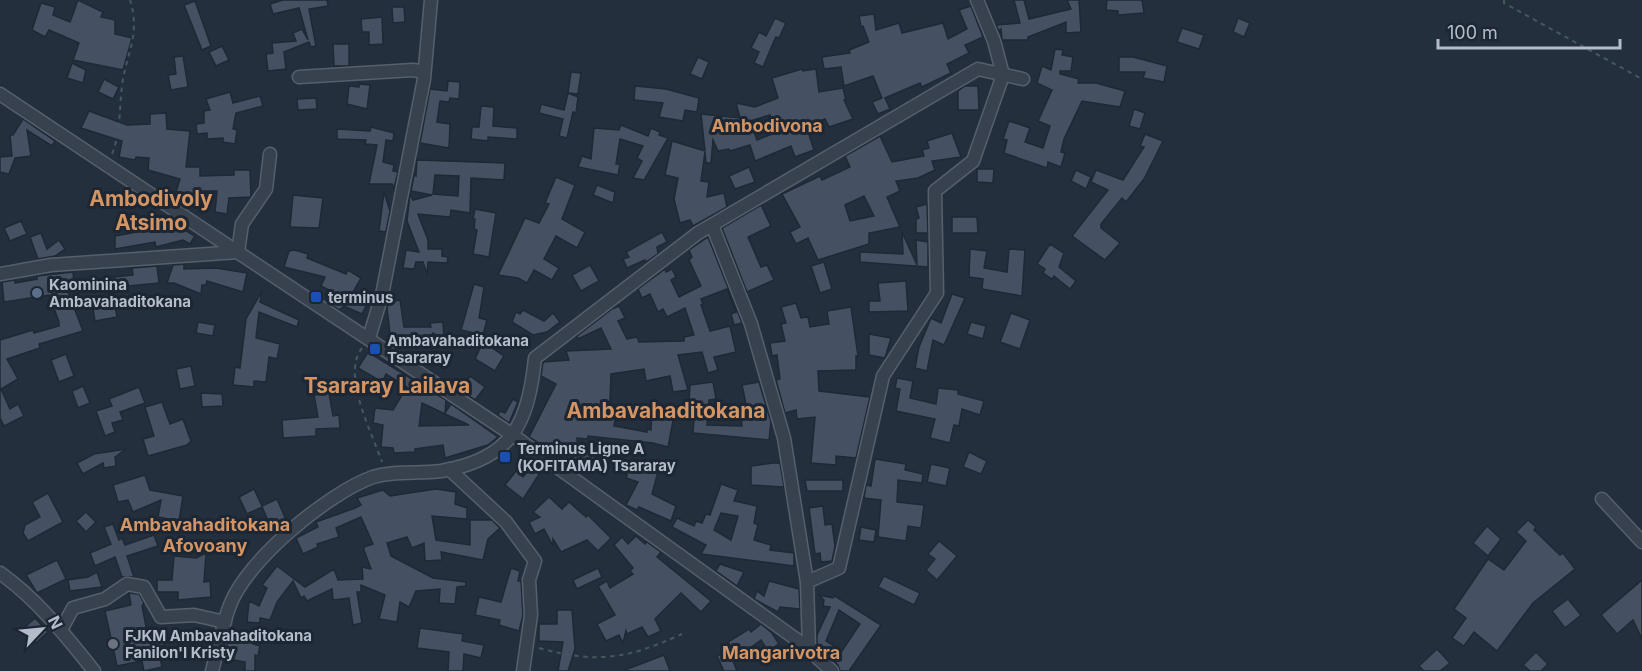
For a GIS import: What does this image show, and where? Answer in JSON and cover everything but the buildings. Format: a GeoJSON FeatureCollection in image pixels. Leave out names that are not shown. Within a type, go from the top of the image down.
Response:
{"type":"FeatureCollection","features":[{"type":"Feature","properties":{"kind":"street"},"geometry":{"type":"LineString","coordinates":[[369,338],[382,295],[424,72],[430,0]]}},
{"type":"Feature","properties":{"kind":"street"},"geometry":{"type":"LineString","coordinates":[[807,582],[839,568],[883,376],[937,293],[935,191],[973,161],[1003,75],[994,41],[976,0]]}},
{"type":"Feature","properties":{"kind":"street"},"geometry":{"type":"LineString","coordinates":[[212,671],[230,604],[248,573],[296,526],[348,489],[375,477],[449,469],[479,461],[514,436],[531,396],[535,358],[698,233],[978,69],[1023,79]]}},
{"type":"Feature","properties":{"kind":"street"},"geometry":{"type":"LineString","coordinates":[[299,77],[413,70],[424,72]]}},
{"type":"Feature","properties":{"kind":"street"},"geometry":{"type":"LineString","coordinates":[[1,92],[514,436],[809,649],[832,671]]}},
{"type":"Feature","properties":{"kind":"street"},"geometry":{"type":"LineString","coordinates":[[238,252],[242,224],[266,189],[270,154]]}},
{"type":"Feature","properties":{"kind":"street"},"geometry":{"type":"LineString","coordinates":[[712,225],[752,324],[784,438],[807,582],[809,649]]}},
{"type":"Feature","properties":{"kind":"street"},"geometry":{"type":"LineString","coordinates":[[0,274],[51,265],[238,252]]}},
{"type":"Feature","properties":{"kind":"street"},"geometry":{"type":"LineString","coordinates":[[449,469],[506,522],[535,561],[529,580],[531,615],[523,671]]}},
{"type":"Feature","properties":{"kind":"street"},"geometry":{"type":"LineString","coordinates":[[1602,499],[1642,542]]}},
{"type":"Feature","properties":{"kind":"street"},"geometry":{"type":"LineString","coordinates":[[0,573],[16,584],[61,630],[94,671]]}},
{"type":"Feature","properties":{"kind":"street"},"geometry":{"type":"LineString","coordinates":[[0,586],[16,584]]}},
{"type":"Feature","properties":{"kind":"street"},"geometry":{"type":"LineString","coordinates":[[61,630],[73,608],[105,599],[127,584],[144,587],[161,617],[194,615],[225,622]]}},
{"type":"Feature","properties":{"kind":"path"},"geometry":{"type":"LineString","coordinates":[[106,164],[118,138],[122,83],[135,37],[130,0]]}},
{"type":"Feature","properties":{"kind":"path"},"geometry":{"type":"LineString","coordinates":[[1504,0],[1504,3],[1642,80]]}},
{"type":"Feature","properties":{"kind":"path"},"geometry":{"type":"LineString","coordinates":[[369,338],[358,353],[354,380],[387,476]]}},
{"type":"Feature","properties":{"kind":"path"},"geometry":{"type":"LineString","coordinates":[[528,643],[578,658],[596,658],[632,653],[682,634]]}},
{"type":"Feature","properties":{"kind":"place","name":"Kaominina Ambavahaditokana"},"geometry":{"type":"Point","coordinates":[37,293]}},
{"type":"Feature","properties":{"kind":"place","name":"terminus"},"geometry":{"type":"Point","coordinates":[316,297]}},
{"type":"Feature","properties":{"kind":"place","name":"Ambavahaditokana Tsararay"},"geometry":{"type":"Point","coordinates":[375,349]}},
{"type":"Feature","properties":{"kind":"place","name":"Terminus Ligne A (KOFITAMA) Tsararay"},"geometry":{"type":"Point","coordinates":[505,457]}},
{"type":"Feature","properties":{"kind":"place","name":"FJKM Ambavahaditokana Fanilon'I Kristy"},"geometry":{"type":"Point","coordinates":[113,644]}},
{"type":"Feature","properties":{"kind":"district","name":"Ambodivona"},"geometry":{"type":"Point","coordinates":[767,125]}},
{"type":"Feature","properties":{"kind":"district","name":"Ambodivoly Atsimo"},"geometry":{"type":"Point","coordinates":[151,210]}},
{"type":"Feature","properties":{"kind":"district","name":"Tsararay Lailava"},"geometry":{"type":"Point","coordinates":[387,385]}},
{"type":"Feature","properties":{"kind":"district","name":"Ambavahaditokana"},"geometry":{"type":"Point","coordinates":[666,410]}},
{"type":"Feature","properties":{"kind":"district","name":"Ambavahaditokana Afovoany"},"geometry":{"type":"Point","coordinates":[205,534]}},
{"type":"Feature","properties":{"kind":"district","name":"Mangarivotra"},"geometry":{"type":"Point","coordinates":[781,652]}}]}
